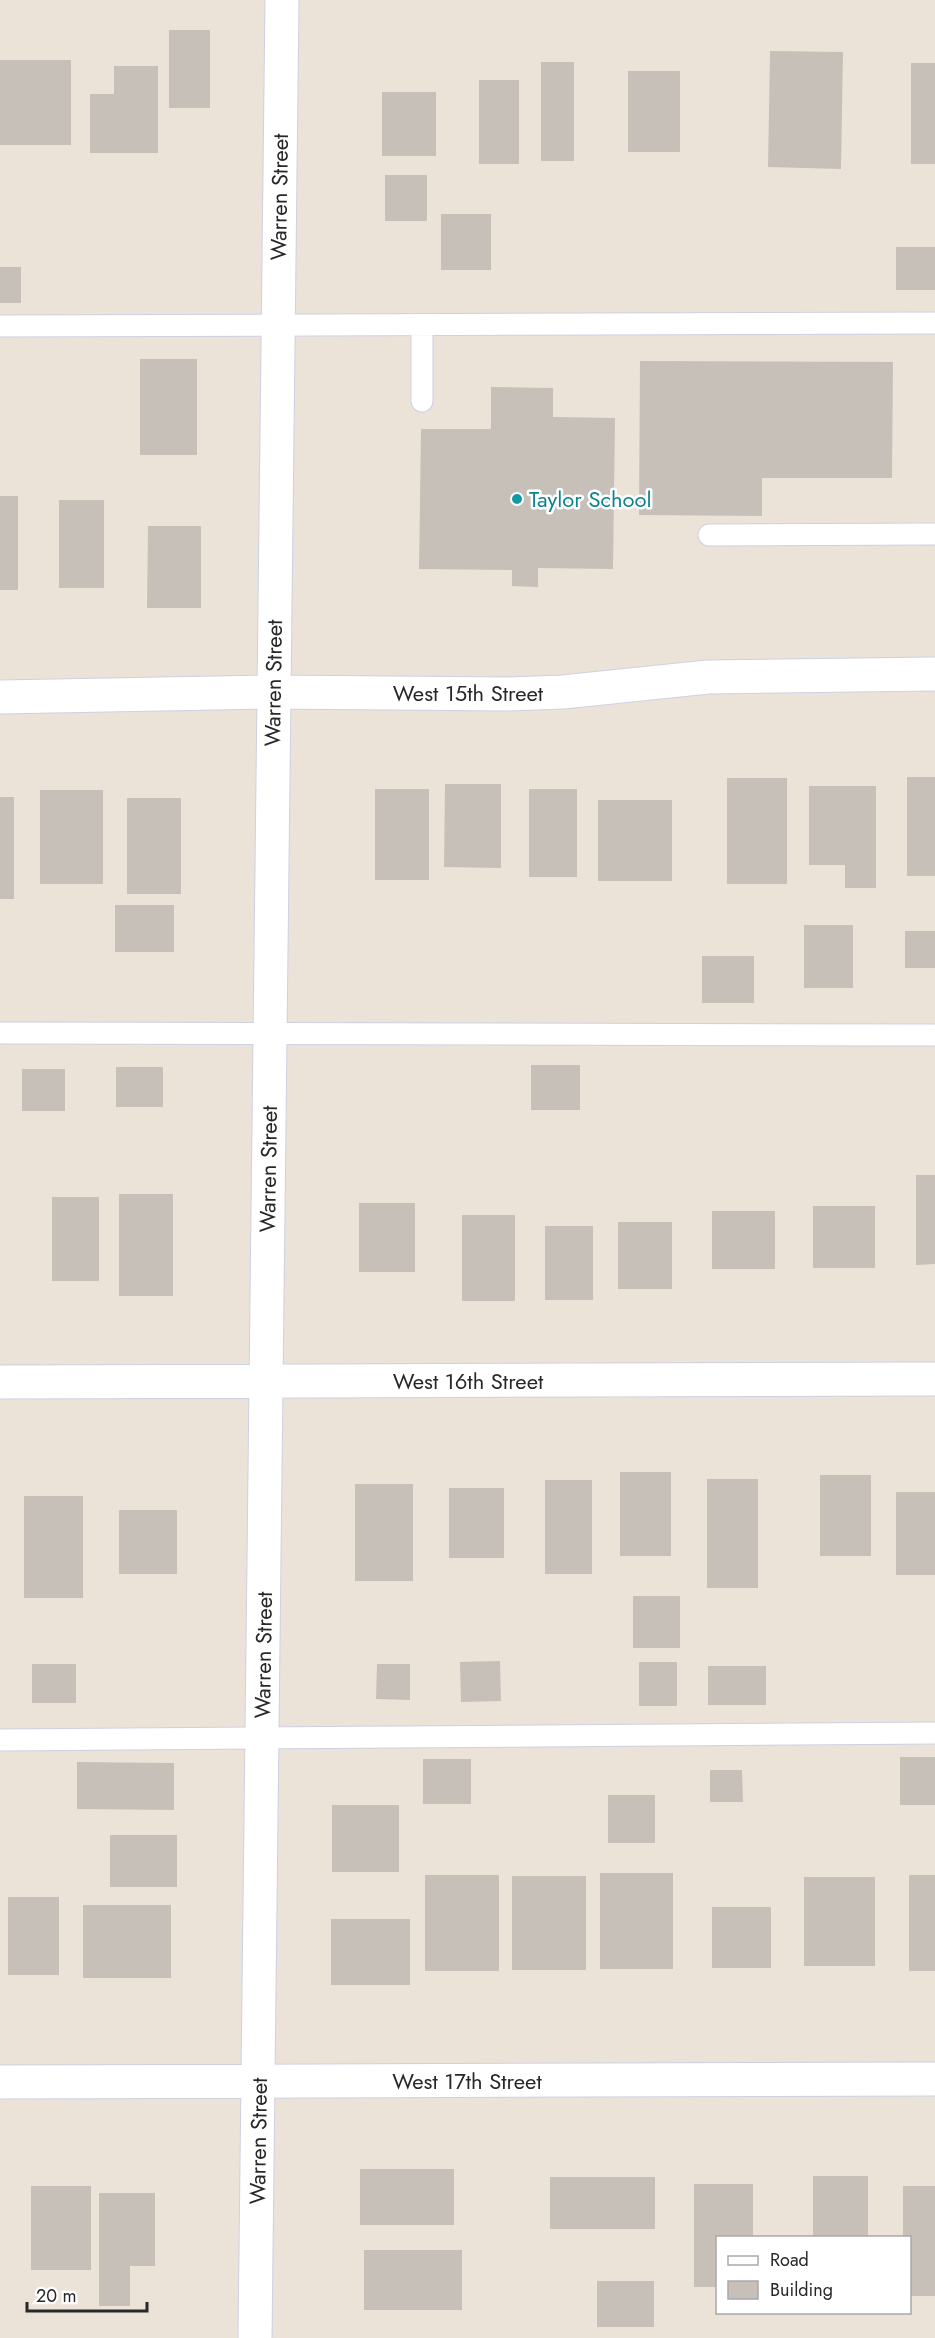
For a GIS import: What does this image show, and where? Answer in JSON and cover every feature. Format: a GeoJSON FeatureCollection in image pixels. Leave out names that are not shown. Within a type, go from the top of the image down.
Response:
{"type":"FeatureCollection","features":[{"type":"Feature","properties":{"kind":"street","name":"Warren Street"},"geometry":{"type":"LineString","coordinates":[[255,2338],[282,0]]}},
{"type":"Feature","properties":{"kind":"street","name":"West 15th Street"},"geometry":{"type":"LineString","coordinates":[[0,697],[273,692],[508,694],[563,692],[708,677],[935,674]]}},
{"type":"Feature","properties":{"kind":"street","name":"West 16th Street"},"geometry":{"type":"LineString","coordinates":[[0,1382],[935,1379]]}},
{"type":"Feature","properties":{"kind":"street","name":"West 17th Street"},"geometry":{"type":"LineString","coordinates":[[0,2082],[935,2079]]}},
{"type":"Feature","properties":{"kind":"lane"},"geometry":{"type":"LineString","coordinates":[[0,326],[935,323]]}},
{"type":"Feature","properties":{"kind":"lane"},"geometry":{"type":"LineString","coordinates":[[422,325],[422,401]]}},
{"type":"Feature","properties":{"kind":"lane"},"geometry":{"type":"LineString","coordinates":[[709,535],[935,534]]}},
{"type":"Feature","properties":{"kind":"lane"},"geometry":{"type":"LineString","coordinates":[[0,1033],[935,1035]]}},
{"type":"Feature","properties":{"kind":"lane"},"geometry":{"type":"LineString","coordinates":[[0,1740],[935,1734]]}},
{"type":"Feature","properties":{"kind":"building"},"geometry":{"type":"Polygon","coordinates":[[[169,30],[210,30],[210,108],[169,108],[169,30]]]}},
{"type":"Feature","properties":{"kind":"building"},"geometry":{"type":"Polygon","coordinates":[[[770,51],[843,52],[841,169],[768,167],[770,51]]]}},
{"type":"Feature","properties":{"kind":"building"},"geometry":{"type":"Polygon","coordinates":[[[0,60],[71,60],[71,145],[0,145],[0,60]]]}},
{"type":"Feature","properties":{"kind":"building"},"geometry":{"type":"Polygon","coordinates":[[[541,62],[574,62],[574,161],[541,161],[541,62]]]}},
{"type":"Feature","properties":{"kind":"building"},"geometry":{"type":"Polygon","coordinates":[[[911,63],[935,63],[935,164],[911,164],[911,63]]]}},
{"type":"Feature","properties":{"kind":"building"},"geometry":{"type":"Polygon","coordinates":[[[114,66],[158,66],[158,153],[90,153],[90,94],[114,94],[114,66]]]}},
{"type":"Feature","properties":{"kind":"building"},"geometry":{"type":"Polygon","coordinates":[[[628,71],[680,71],[680,152],[628,152],[628,71]]]}},
{"type":"Feature","properties":{"kind":"building"},"geometry":{"type":"Polygon","coordinates":[[[479,80],[519,80],[519,164],[479,164],[479,80]]]}},
{"type":"Feature","properties":{"kind":"building"},"geometry":{"type":"Polygon","coordinates":[[[382,92],[436,92],[436,156],[382,156],[382,92]]]}},
{"type":"Feature","properties":{"kind":"building"},"geometry":{"type":"Polygon","coordinates":[[[385,175],[427,175],[427,221],[385,221],[385,175]]]}},
{"type":"Feature","properties":{"kind":"building"},"geometry":{"type":"Polygon","coordinates":[[[441,214],[491,214],[491,270],[441,270],[441,214]]]}},
{"type":"Feature","properties":{"kind":"building"},"geometry":{"type":"Polygon","coordinates":[[[896,247],[935,247],[935,290],[896,290],[896,247]]]}},
{"type":"Feature","properties":{"kind":"building"},"geometry":{"type":"Polygon","coordinates":[[[0,267],[21,267],[21,303],[0,303],[0,267]]]}},
{"type":"Feature","properties":{"kind":"building"},"geometry":{"type":"Polygon","coordinates":[[[140,359],[197,359],[197,455],[140,455],[140,359]]]}},
{"type":"Feature","properties":{"kind":"building"},"geometry":{"type":"Polygon","coordinates":[[[640,361],[893,362],[892,478],[762,478],[762,516],[639,515],[640,361]]]}},
{"type":"Feature","properties":{"kind":"building","name":"Taylor School"},"geometry":{"type":"Polygon","coordinates":[[[491,387],[553,388],[553,417],[615,418],[613,569],[538,568],[538,587],[512,586],[512,570],[419,569],[421,429],[491,429],[491,387]]]}},
{"type":"Feature","properties":{"kind":"building"},"geometry":{"type":"Polygon","coordinates":[[[0,496],[18,496],[18,590],[0,590],[0,496]]]}},
{"type":"Feature","properties":{"kind":"building"},"geometry":{"type":"Polygon","coordinates":[[[59,500],[104,500],[104,588],[59,588],[59,500]]]}},
{"type":"Feature","properties":{"kind":"building"},"geometry":{"type":"Polygon","coordinates":[[[148,526],[201,526],[201,608],[147,608],[148,526]]]}},
{"type":"Feature","properties":{"kind":"building"},"geometry":{"type":"Polygon","coordinates":[[[907,777],[935,777],[935,876],[907,876],[907,777]]]}},
{"type":"Feature","properties":{"kind":"building"},"geometry":{"type":"Polygon","coordinates":[[[727,778],[787,778],[787,884],[727,884],[727,778]]]}},
{"type":"Feature","properties":{"kind":"building"},"geometry":{"type":"Polygon","coordinates":[[[445,784],[501,784],[501,868],[444,867],[445,784]]]}},
{"type":"Feature","properties":{"kind":"building"},"geometry":{"type":"Polygon","coordinates":[[[809,786],[876,786],[876,888],[845,888],[845,865],[809,865],[809,786]]]}},
{"type":"Feature","properties":{"kind":"building"},"geometry":{"type":"Polygon","coordinates":[[[375,789],[429,789],[429,880],[375,880],[375,789]]]}},
{"type":"Feature","properties":{"kind":"building"},"geometry":{"type":"Polygon","coordinates":[[[529,789],[577,789],[577,877],[529,877],[529,789]]]}},
{"type":"Feature","properties":{"kind":"building"},"geometry":{"type":"Polygon","coordinates":[[[40,790],[103,790],[103,884],[40,884],[40,790]]]}},
{"type":"Feature","properties":{"kind":"building"},"geometry":{"type":"Polygon","coordinates":[[[0,797],[14,797],[14,899],[0,899],[0,797]]]}},
{"type":"Feature","properties":{"kind":"building"},"geometry":{"type":"Polygon","coordinates":[[[127,798],[181,798],[181,894],[127,894],[127,798]]]}},
{"type":"Feature","properties":{"kind":"building"},"geometry":{"type":"Polygon","coordinates":[[[598,800],[672,800],[672,881],[598,881],[598,800]]]}},
{"type":"Feature","properties":{"kind":"building"},"geometry":{"type":"Polygon","coordinates":[[[115,905],[174,905],[174,952],[115,952],[115,905]]]}},
{"type":"Feature","properties":{"kind":"building"},"geometry":{"type":"Polygon","coordinates":[[[804,925],[853,925],[853,988],[804,988],[804,925]]]}},
{"type":"Feature","properties":{"kind":"building"},"geometry":{"type":"Polygon","coordinates":[[[905,931],[935,931],[935,968],[905,968],[905,931]]]}},
{"type":"Feature","properties":{"kind":"building"},"geometry":{"type":"Polygon","coordinates":[[[702,956],[754,956],[754,1003],[702,1003],[702,956]]]}},
{"type":"Feature","properties":{"kind":"building"},"geometry":{"type":"Polygon","coordinates":[[[531,1065],[580,1065],[580,1110],[531,1110],[531,1065]]]}},
{"type":"Feature","properties":{"kind":"building"},"geometry":{"type":"Polygon","coordinates":[[[116,1067],[163,1067],[163,1107],[116,1107],[116,1067]]]}},
{"type":"Feature","properties":{"kind":"building"},"geometry":{"type":"Polygon","coordinates":[[[22,1069],[65,1069],[65,1111],[22,1111],[22,1069]]]}},
{"type":"Feature","properties":{"kind":"building"},"geometry":{"type":"Polygon","coordinates":[[[916,1175],[935,1175],[935,1264],[916,1265],[916,1175]]]}},
{"type":"Feature","properties":{"kind":"building"},"geometry":{"type":"Polygon","coordinates":[[[119,1194],[173,1194],[173,1296],[119,1296],[119,1194]]]}},
{"type":"Feature","properties":{"kind":"building"},"geometry":{"type":"Polygon","coordinates":[[[52,1197],[99,1197],[99,1281],[52,1281],[52,1197]]]}},
{"type":"Feature","properties":{"kind":"building"},"geometry":{"type":"Polygon","coordinates":[[[359,1203],[415,1203],[415,1272],[359,1272],[359,1203]]]}},
{"type":"Feature","properties":{"kind":"building"},"geometry":{"type":"Polygon","coordinates":[[[813,1206],[875,1206],[875,1268],[813,1268],[813,1206]]]}},
{"type":"Feature","properties":{"kind":"building"},"geometry":{"type":"Polygon","coordinates":[[[712,1211],[775,1211],[775,1269],[712,1269],[712,1211]]]}},
{"type":"Feature","properties":{"kind":"building"},"geometry":{"type":"Polygon","coordinates":[[[462,1215],[515,1215],[515,1301],[462,1301],[462,1215]]]}},
{"type":"Feature","properties":{"kind":"building"},"geometry":{"type":"Polygon","coordinates":[[[618,1222],[672,1222],[672,1289],[618,1289],[618,1222]]]}},
{"type":"Feature","properties":{"kind":"building"},"geometry":{"type":"Polygon","coordinates":[[[545,1226],[593,1226],[593,1300],[545,1300],[545,1226]]]}},
{"type":"Feature","properties":{"kind":"building"},"geometry":{"type":"Polygon","coordinates":[[[620,1472],[671,1472],[671,1556],[620,1556],[620,1472]]]}},
{"type":"Feature","properties":{"kind":"building"},"geometry":{"type":"Polygon","coordinates":[[[820,1475],[871,1475],[871,1556],[820,1556],[820,1475]]]}},
{"type":"Feature","properties":{"kind":"building"},"geometry":{"type":"Polygon","coordinates":[[[707,1479],[758,1479],[758,1588],[707,1588],[707,1479]]]}},
{"type":"Feature","properties":{"kind":"building"},"geometry":{"type":"Polygon","coordinates":[[[545,1480],[592,1480],[592,1574],[545,1574],[545,1480]]]}},
{"type":"Feature","properties":{"kind":"building"},"geometry":{"type":"Polygon","coordinates":[[[355,1484],[413,1484],[413,1581],[355,1581],[355,1484]]]}},
{"type":"Feature","properties":{"kind":"building"},"geometry":{"type":"Polygon","coordinates":[[[449,1488],[504,1488],[504,1558],[449,1558],[449,1488]]]}},
{"type":"Feature","properties":{"kind":"building"},"geometry":{"type":"Polygon","coordinates":[[[896,1492],[935,1492],[935,1575],[896,1575],[896,1492]]]}},
{"type":"Feature","properties":{"kind":"building"},"geometry":{"type":"Polygon","coordinates":[[[24,1496],[83,1496],[83,1598],[24,1598],[24,1496]]]}},
{"type":"Feature","properties":{"kind":"building"},"geometry":{"type":"Polygon","coordinates":[[[119,1510],[177,1510],[177,1574],[119,1574],[119,1510]]]}},
{"type":"Feature","properties":{"kind":"building"},"geometry":{"type":"Polygon","coordinates":[[[633,1596],[680,1596],[680,1648],[633,1648],[633,1596]]]}},
{"type":"Feature","properties":{"kind":"building"},"geometry":{"type":"Polygon","coordinates":[[[500,1661],[501,1701],[461,1702],[460,1662],[500,1661]]]}},
{"type":"Feature","properties":{"kind":"building"},"geometry":{"type":"Polygon","coordinates":[[[639,1662],[677,1662],[677,1706],[639,1706],[639,1662]]]}},
{"type":"Feature","properties":{"kind":"building"},"geometry":{"type":"Polygon","coordinates":[[[32,1664],[76,1664],[76,1703],[32,1703],[32,1664]]]}},
{"type":"Feature","properties":{"kind":"building"},"geometry":{"type":"Polygon","coordinates":[[[377,1664],[410,1664],[410,1700],[376,1699],[377,1664]]]}},
{"type":"Feature","properties":{"kind":"building"},"geometry":{"type":"Polygon","coordinates":[[[708,1666],[766,1666],[766,1705],[708,1705],[708,1666]]]}},
{"type":"Feature","properties":{"kind":"building"},"geometry":{"type":"Polygon","coordinates":[[[900,1757],[935,1757],[935,1805],[900,1805],[900,1757]]]}},
{"type":"Feature","properties":{"kind":"building"},"geometry":{"type":"Polygon","coordinates":[[[423,1759],[471,1759],[471,1804],[423,1804],[423,1759]]]}},
{"type":"Feature","properties":{"kind":"building"},"geometry":{"type":"Polygon","coordinates":[[[77,1762],[174,1763],[174,1810],[77,1809],[77,1762]]]}},
{"type":"Feature","properties":{"kind":"building"},"geometry":{"type":"Polygon","coordinates":[[[710,1770],[742,1770],[743,1802],[710,1802],[710,1770]]]}},
{"type":"Feature","properties":{"kind":"building"},"geometry":{"type":"Polygon","coordinates":[[[608,1795],[655,1795],[655,1843],[608,1843],[608,1795]]]}},
{"type":"Feature","properties":{"kind":"building"},"geometry":{"type":"Polygon","coordinates":[[[332,1805],[399,1805],[399,1872],[332,1872],[332,1805]]]}},
{"type":"Feature","properties":{"kind":"building"},"geometry":{"type":"Polygon","coordinates":[[[110,1835],[177,1835],[177,1887],[110,1887],[110,1835]]]}},
{"type":"Feature","properties":{"kind":"building"},"geometry":{"type":"Polygon","coordinates":[[[600,1873],[673,1873],[673,1969],[600,1969],[600,1873]]]}},
{"type":"Feature","properties":{"kind":"building"},"geometry":{"type":"Polygon","coordinates":[[[425,1875],[499,1875],[499,1971],[425,1971],[425,1875]]]}},
{"type":"Feature","properties":{"kind":"building"},"geometry":{"type":"Polygon","coordinates":[[[909,1875],[935,1875],[935,1971],[909,1971],[909,1875]]]}},
{"type":"Feature","properties":{"kind":"building"},"geometry":{"type":"Polygon","coordinates":[[[512,1876],[586,1876],[586,1970],[512,1970],[512,1876]]]}},
{"type":"Feature","properties":{"kind":"building"},"geometry":{"type":"Polygon","coordinates":[[[804,1877],[875,1877],[875,1966],[804,1966],[804,1877]]]}},
{"type":"Feature","properties":{"kind":"building"},"geometry":{"type":"Polygon","coordinates":[[[8,1897],[59,1897],[59,1975],[8,1975],[8,1897]]]}},
{"type":"Feature","properties":{"kind":"building"},"geometry":{"type":"Polygon","coordinates":[[[83,1905],[171,1905],[171,1978],[83,1978],[83,1905]]]}},
{"type":"Feature","properties":{"kind":"building"},"geometry":{"type":"Polygon","coordinates":[[[712,1907],[771,1907],[771,1968],[712,1968],[712,1907]]]}},
{"type":"Feature","properties":{"kind":"building"},"geometry":{"type":"Polygon","coordinates":[[[331,1919],[410,1919],[410,1985],[331,1985],[331,1919]]]}},
{"type":"Feature","properties":{"kind":"building"},"geometry":{"type":"Polygon","coordinates":[[[360,2169],[454,2169],[454,2225],[360,2225],[360,2169]]]}},
{"type":"Feature","properties":{"kind":"building"},"geometry":{"type":"Polygon","coordinates":[[[813,2176],[868,2176],[868,2236],[813,2236],[813,2176]]]}},
{"type":"Feature","properties":{"kind":"building"},"geometry":{"type":"Polygon","coordinates":[[[550,2177],[655,2177],[655,2229],[550,2229],[550,2177]]]}},
{"type":"Feature","properties":{"kind":"building"},"geometry":{"type":"Polygon","coordinates":[[[694,2184],[753,2184],[753,2236],[716,2236],[716,2287],[694,2287],[694,2184]]]}},
{"type":"Feature","properties":{"kind":"building"},"geometry":{"type":"Polygon","coordinates":[[[31,2186],[91,2186],[91,2270],[31,2270],[31,2186]]]}},
{"type":"Feature","properties":{"kind":"building"},"geometry":{"type":"Polygon","coordinates":[[[903,2186],[935,2186],[935,2296],[911,2296],[911,2236],[903,2236],[903,2186]]]}},
{"type":"Feature","properties":{"kind":"building"},"geometry":{"type":"Polygon","coordinates":[[[99,2193],[155,2193],[155,2266],[130,2266],[130,2306],[99,2306],[99,2193]]]}},
{"type":"Feature","properties":{"kind":"building"},"geometry":{"type":"Polygon","coordinates":[[[364,2250],[462,2250],[462,2310],[364,2310],[364,2250]]]}},
{"type":"Feature","properties":{"kind":"building"},"geometry":{"type":"Polygon","coordinates":[[[597,2281],[654,2281],[654,2327],[597,2327],[597,2281]]]}},
{"type":"Feature","properties":{"kind":"place","name":"Taylor School"},"geometry":{"type":"Point","coordinates":[517,499]}}]}
